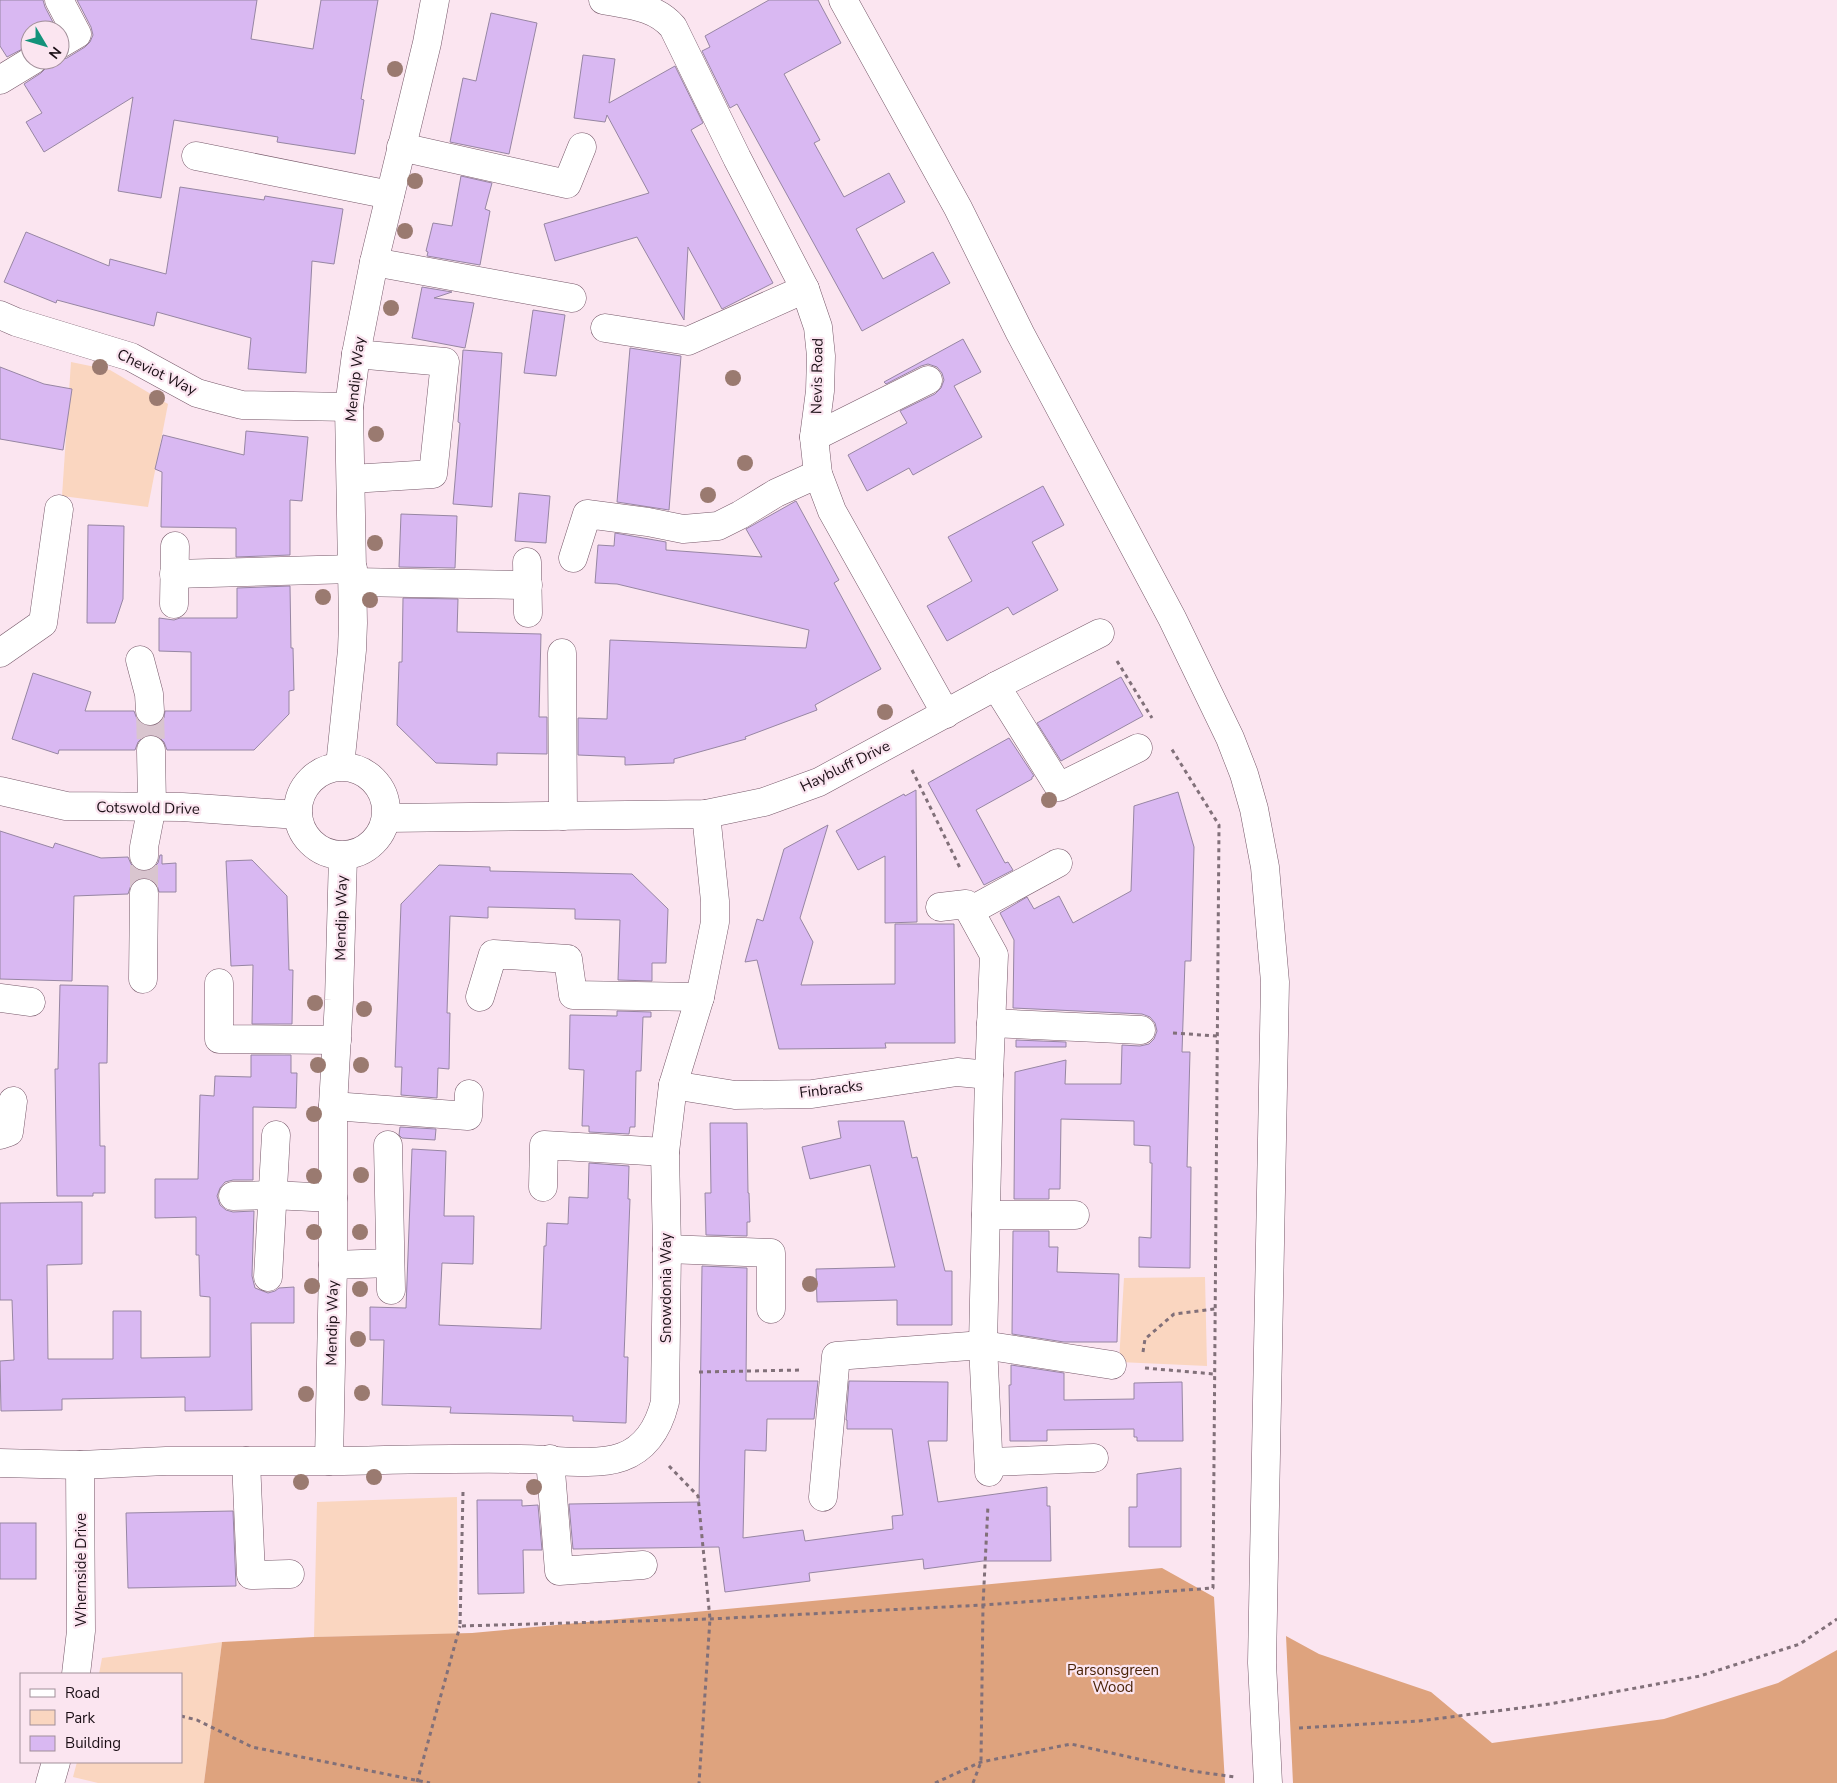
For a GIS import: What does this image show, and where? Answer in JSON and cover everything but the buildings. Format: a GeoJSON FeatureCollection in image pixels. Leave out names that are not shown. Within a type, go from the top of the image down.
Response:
{"type":"FeatureCollection","features":[{"type":"Feature","properties":{"kind":"street"},"geometry":{"type":"LineString","coordinates":[[59,0],[64,20]]}},
{"type":"Feature","properties":{"kind":"street","name":"Mendip Way"},"geometry":{"type":"LineString","coordinates":[[340,766],[352,650],[353,576],[349,407],[356,354],[374,262],[427,43],[435,0]]}},
{"type":"Feature","properties":{"kind":"street","name":"Nevis Road"},"geometry":{"type":"LineString","coordinates":[[603,0],[640,7],[654,12],[665,18],[672,27],[805,289],[818,327],[821,356],[820,391],[814,437],[818,474],[832,511],[946,714]]}},
{"type":"Feature","properties":{"kind":"street"},"geometry":{"type":"LineString","coordinates":[[843,0],[958,208],[1020,333],[1172,618],[1230,738],[1244,774],[1254,809],[1265,867],[1274,982],[1262,1663],[1268,1782]]}},
{"type":"Feature","properties":{"kind":"street"},"geometry":{"type":"LineString","coordinates":[[0,80],[20,68]]}},
{"type":"Feature","properties":{"kind":"street"},"geometry":{"type":"LineString","coordinates":[[401,147],[567,184],[582,147]]}},
{"type":"Feature","properties":{"kind":"street"},"geometry":{"type":"LineString","coordinates":[[196,156],[390,195]]}},
{"type":"Feature","properties":{"kind":"street"},"geometry":{"type":"LineString","coordinates":[[374,262],[572,298]]}},
{"type":"Feature","properties":{"kind":"street"},"geometry":{"type":"LineString","coordinates":[[605,328],[688,341],[805,289]]}},
{"type":"Feature","properties":{"kind":"street","name":"Cheviot Way"},"geometry":{"type":"LineString","coordinates":[[0,315],[16,322],[131,357],[198,393],[215,398],[242,405],[349,407]]}},
{"type":"Feature","properties":{"kind":"street"},"geometry":{"type":"LineString","coordinates":[[351,479],[433,474],[445,362],[356,354]]}},
{"type":"Feature","properties":{"kind":"street"},"geometry":{"type":"LineString","coordinates":[[814,437],[928,380]]}},
{"type":"Feature","properties":{"kind":"street"},"geometry":{"type":"LineString","coordinates":[[572,558],[588,514],[648,522],[683,530],[718,526],[776,493],[818,474]]}},
{"type":"Feature","properties":{"kind":"street"},"geometry":{"type":"LineString","coordinates":[[0,653],[43,623],[59,510]]}},
{"type":"Feature","properties":{"kind":"street"},"geometry":{"type":"LineString","coordinates":[[174,604],[175,546]]}},
{"type":"Feature","properties":{"kind":"street"},"geometry":{"type":"LineString","coordinates":[[174,574],[353,576],[527,574],[528,613]]}},
{"type":"Feature","properties":{"kind":"street","name":"Haybluff Drive"},"geometry":{"type":"LineString","coordinates":[[387,818],[706,814],[764,802],[819,782],[898,741],[996,686],[1100,633]]}},
{"type":"Feature","properties":{"kind":"street"},"geometry":{"type":"LineString","coordinates":[[562,653],[563,816]]}},
{"type":"Feature","properties":{"kind":"street"},"geometry":{"type":"LineString","coordinates":[[140,660],[149,694],[150,711]]}},
{"type":"Feature","properties":{"kind":"street"},"geometry":{"type":"LineString","coordinates":[[996,686],[1059,787],[1138,748]]}},
{"type":"Feature","properties":{"kind":"street"},"geometry":{"type":"LineString","coordinates":[[144,856],[152,806],[151,750]]}},
{"type":"Feature","properties":{"kind":"street"},"geometry":{"type":"LineString","coordinates":[[340,766],[359,770],[376,781],[385,798],[387,818],[382,832],[372,845],[359,853],[343,856],[327,853],[312,845],[302,831],[298,815],[300,798],[308,782],[322,771],[340,766]]}},
{"type":"Feature","properties":{"kind":"street","name":"Cotswold Drive"},"geometry":{"type":"LineString","coordinates":[[0,791],[66,806],[152,806],[298,815]]}},
{"type":"Feature","properties":{"kind":"street","name":"Snowdonia Way"},"geometry":{"type":"LineString","coordinates":[[329,1462],[464,1458],[550,1459],[590,1462],[608,1460],[623,1457],[646,1443],[662,1416],[665,1402],[666,1373],[667,1248],[665,1152],[673,1085],[700,997],[716,922],[706,814]]}},
{"type":"Feature","properties":{"kind":"street","name":"Mendip Way"},"geometry":{"type":"LineString","coordinates":[[329,1462],[333,1265],[333,1106],[343,856]]}},
{"type":"Feature","properties":{"kind":"street"},"geometry":{"type":"LineString","coordinates":[[940,907],[968,907],[1058,863]]}},
{"type":"Feature","properties":{"kind":"street"},"geometry":{"type":"LineString","coordinates":[[143,979],[144,893]]}},
{"type":"Feature","properties":{"kind":"street"},"geometry":{"type":"LineString","coordinates":[[968,907],[994,955],[989,1075],[983,1345],[989,1467],[1094,1458]]}},
{"type":"Feature","properties":{"kind":"street"},"geometry":{"type":"LineString","coordinates":[[480,997],[493,954],[568,959],[573,995],[700,997]]}},
{"type":"Feature","properties":{"kind":"street"},"geometry":{"type":"LineString","coordinates":[[219,983],[219,1039],[337,1040]]}},
{"type":"Feature","properties":{"kind":"street"},"geometry":{"type":"LineString","coordinates":[[0,998],[31,1002]]}},
{"type":"Feature","properties":{"kind":"street"},"geometry":{"type":"LineString","coordinates":[[991,1023],[1141,1030]]}},
{"type":"Feature","properties":{"kind":"street","name":"Finbracks"},"geometry":{"type":"LineString","coordinates":[[673,1085],[735,1095],[812,1094],[957,1072],[989,1075]]}},
{"type":"Feature","properties":{"kind":"street"},"geometry":{"type":"LineString","coordinates":[[333,1106],[468,1116],[469,1094]]}},
{"type":"Feature","properties":{"kind":"street"},"geometry":{"type":"LineString","coordinates":[[0,1135],[9,1132],[13,1101]]}},
{"type":"Feature","properties":{"kind":"street"},"geometry":{"type":"LineString","coordinates":[[268,1277],[276,1136]]}},
{"type":"Feature","properties":{"kind":"street"},"geometry":{"type":"LineString","coordinates":[[388,1145],[391,1290]]}},
{"type":"Feature","properties":{"kind":"street"},"geometry":{"type":"LineString","coordinates":[[543,1187],[544,1145],[665,1152]]}},
{"type":"Feature","properties":{"kind":"street"},"geometry":{"type":"LineString","coordinates":[[233,1196],[272,1195],[333,1198]]}},
{"type":"Feature","properties":{"kind":"street"},"geometry":{"type":"LineString","coordinates":[[986,1215],[1075,1215]]}},
{"type":"Feature","properties":{"kind":"street"},"geometry":{"type":"LineString","coordinates":[[667,1248],[771,1253],[772,1309]]}},
{"type":"Feature","properties":{"kind":"street"},"geometry":{"type":"LineString","coordinates":[[333,1265],[390,1264]]}},
{"type":"Feature","properties":{"kind":"street"},"geometry":{"type":"LineString","coordinates":[[823,1497],[836,1356],[983,1345],[1112,1365]]}},
{"type":"Feature","properties":{"kind":"street"},"geometry":{"type":"LineString","coordinates":[[550,1459],[559,1571],[643,1566]]}},
{"type":"Feature","properties":{"kind":"street"},"geometry":{"type":"LineString","coordinates":[[0,1463],[80,1465],[166,1461],[329,1462]]}},
{"type":"Feature","properties":{"kind":"street"},"geometry":{"type":"LineString","coordinates":[[246,1461],[251,1575],[290,1574]]}},
{"type":"Feature","properties":{"kind":"street","name":"Whernside Drive"},"geometry":{"type":"LineString","coordinates":[[76,1673],[81,1631],[80,1465]]}},
{"type":"Feature","properties":{"kind":"street"},"geometry":{"type":"LineString","coordinates":[[50,1783],[56,1763]]}},
{"type":"Feature","properties":{"kind":"path"},"geometry":{"type":"LineString","coordinates":[[898,741],[965,879],[968,907]]}},
{"type":"Feature","properties":{"kind":"path"},"geometry":{"type":"LineString","coordinates":[[1141,1030],[1217,1036]]}},
{"type":"Feature","properties":{"kind":"path"},"geometry":{"type":"LineString","coordinates":[[1140,1368],[1145,1339],[1174,1314],[1215,1310]]}},
{"type":"Feature","properties":{"kind":"path"},"geometry":{"type":"LineString","coordinates":[[666,1373],[801,1370],[836,1356]]}},
{"type":"Feature","properties":{"kind":"path"},"geometry":{"type":"LineString","coordinates":[[1112,1365],[1214,1374]]}},
{"type":"Feature","properties":{"kind":"path"},"geometry":{"type":"LineString","coordinates":[[646,1443],[698,1496],[710,1619],[699,1783]]}},
{"type":"Feature","properties":{"kind":"path"},"geometry":{"type":"LineString","coordinates":[[974,1783],[981,1762],[983,1605],[989,1467]]}},
{"type":"Feature","properties":{"kind":"path"},"geometry":{"type":"LineString","coordinates":[[1266,1730],[1419,1721],[1550,1704],[1700,1676],[1800,1644],[1837,1619]]}},
{"type":"Feature","properties":{"kind":"path"},"geometry":{"type":"LineString","coordinates":[[417,1782],[460,1626]]}},
{"type":"Feature","properties":{"kind":"path"},"geometry":{"type":"LineString","coordinates":[[182,1716],[197,1720],[252,1747],[417,1782],[430,1783]]}},
{"type":"Feature","properties":{"kind":"path"},"geometry":{"type":"LineString","coordinates":[[935,1783],[981,1762],[1071,1744],[1192,1771],[1268,1782]]}},
{"type":"Feature","properties":{"kind":"green space"},"geometry":{"type":"Polygon","coordinates":[[[71,362],[110,370],[168,404],[148,507],[62,496],[71,362]]]}},
{"type":"Feature","properties":{"kind":"green space"},"geometry":{"type":"Polygon","coordinates":[[[1205,1277],[1207,1366],[1119,1362],[1124,1278],[1205,1277]]]}},
{"type":"Feature","properties":{"kind":"green space"},"geometry":{"type":"Polygon","coordinates":[[[457,1497],[458,1634],[314,1637],[317,1502],[457,1497]]]}},
{"type":"Feature","properties":{"kind":"green space","name":"Parsonsgreen Wood"},"geometry":{"type":"Polygon","coordinates":[[[1162,1568],[1214,1597],[1225,1783],[204,1783],[222,1642],[314,1637],[472,1633],[1162,1568]]]}},
{"type":"Feature","properties":{"kind":"green space"},"geometry":{"type":"Polygon","coordinates":[[[1286,1636],[1319,1654],[1431,1692],[1492,1743],[1664,1719],[1778,1683],[1837,1650],[1837,1783],[1293,1783],[1286,1636]]]}},
{"type":"Feature","properties":{"kind":"green space"},"geometry":{"type":"Polygon","coordinates":[[[222,1642],[204,1783],[98,1783],[73,1777],[77,1763],[182,1763],[182,1673],[99,1673],[102,1658],[222,1642]]]}},
{"type":"Feature","properties":{"kind":"tunnel"},"geometry":{"type":"LineString","coordinates":[[150,711],[151,750]]}},
{"type":"Feature","properties":{"kind":"tunnel"},"geometry":{"type":"LineString","coordinates":[[144,856],[144,893]]}}]}
